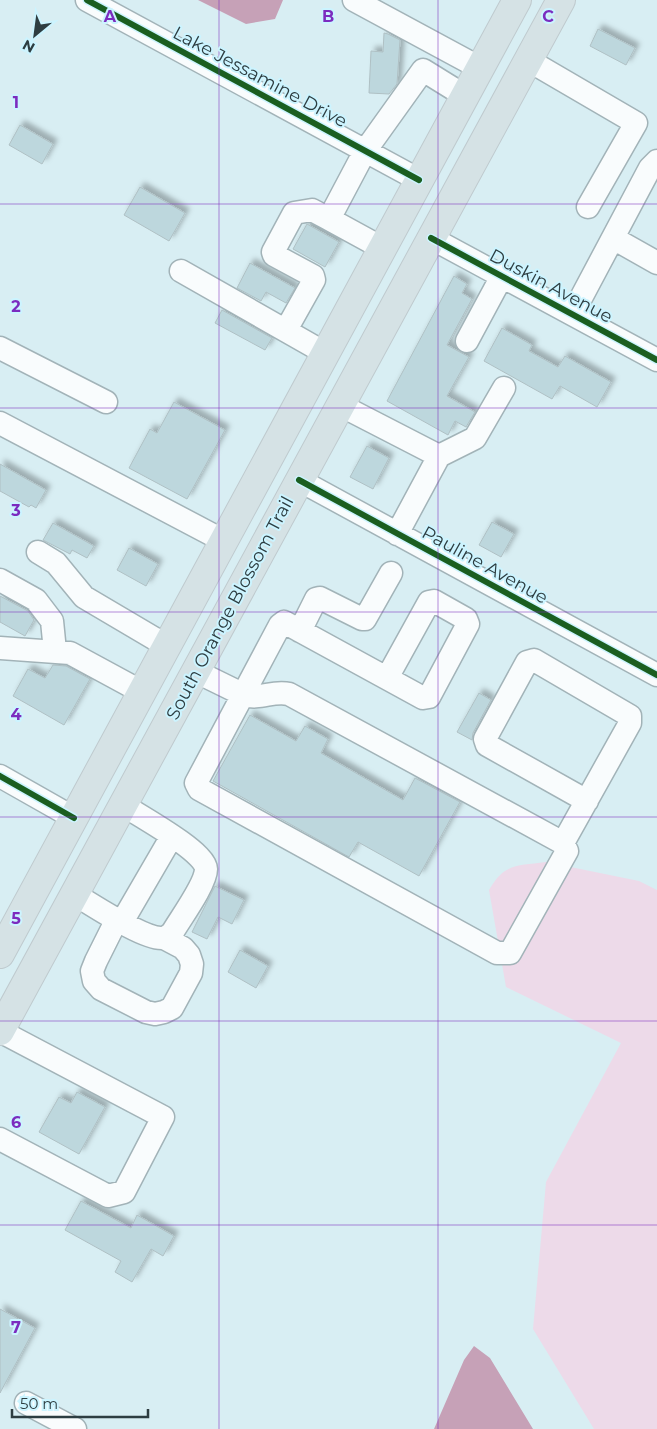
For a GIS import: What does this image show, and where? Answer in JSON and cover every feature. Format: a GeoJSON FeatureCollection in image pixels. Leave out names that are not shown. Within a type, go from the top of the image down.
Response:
{"type":"FeatureCollection","features":[{"type":"Feature","properties":{"kind":"main road","name":"South Orange Blossom Trail"},"geometry":{"type":"LineString","coordinates":[[0,954],[517,0]]}},
{"type":"Feature","properties":{"kind":"main road","name":"South Orange Blossom Trail"},"geometry":{"type":"LineString","coordinates":[[0,1031],[561,0]]}},
{"type":"Feature","properties":{"kind":"main road"},"geometry":{"type":"LineString","coordinates":[[294,411],[291,440],[292,463],[299,480]]}},
{"type":"Feature","properties":{"kind":"main road"},"geometry":{"type":"LineString","coordinates":[[249,493],[260,510],[262,530],[258,556]]}},
{"type":"Feature","properties":{"kind":"street"},"geometry":{"type":"LineString","coordinates":[[354,0],[480,68]]}},
{"type":"Feature","properties":{"kind":"street","name":"Lake Jessamine Drive"},"geometry":{"type":"LineString","coordinates":[[101,3],[419,180]]}},
{"type":"Feature","properties":{"kind":"street"},"geometry":{"type":"LineString","coordinates":[[528,60],[636,123],[588,207]]}},
{"type":"Feature","properties":{"kind":"street"},"geometry":{"type":"LineString","coordinates":[[329,219],[365,151],[423,70],[465,96]]}},
{"type":"Feature","properties":{"kind":"street"},"geometry":{"type":"LineString","coordinates":[[573,314],[650,168],[657,161]]}},
{"type":"Feature","properties":{"kind":"street"},"geometry":{"type":"LineString","coordinates":[[286,330],[314,280],[313,276],[274,255],[273,252],[294,213],[312,210],[382,248]]}},
{"type":"Feature","properties":{"kind":"street","name":"Duskin Avenue"},"geometry":{"type":"LineString","coordinates":[[431,238],[657,360]]}},
{"type":"Feature","properties":{"kind":"street"},"geometry":{"type":"LineString","coordinates":[[613,238],[657,263]]}},
{"type":"Feature","properties":{"kind":"street"},"geometry":{"type":"LineString","coordinates":[[181,271],[325,354]]}},
{"type":"Feature","properties":{"kind":"street"},"geometry":{"type":"LineString","coordinates":[[467,341],[502,276]]}},
{"type":"Feature","properties":{"kind":"street"},"geometry":{"type":"LineString","coordinates":[[0,348],[106,402]]}},
{"type":"Feature","properties":{"kind":"street"},"geometry":{"type":"LineString","coordinates":[[397,534],[439,456],[475,438],[504,388]]}},
{"type":"Feature","properties":{"kind":"street"},"geometry":{"type":"LineString","coordinates":[[340,405],[439,456]]}},
{"type":"Feature","properties":{"kind":"street"},"geometry":{"type":"LineString","coordinates":[[0,423],[224,541]]}},
{"type":"Feature","properties":{"kind":"street","name":"Pauline Avenue"},"geometry":{"type":"LineString","coordinates":[[299,480],[657,675]]}},
{"type":"Feature","properties":{"kind":"street"},"geometry":{"type":"LineString","coordinates":[[38,552],[56,563],[84,597],[167,646]]}},
{"type":"Feature","properties":{"kind":"street"},"geometry":{"type":"LineString","coordinates":[[300,631],[316,599],[320,598],[365,619],[391,573]]}},
{"type":"Feature","properties":{"kind":"street"},"geometry":{"type":"LineString","coordinates":[[0,580],[36,600],[52,621],[55,651]]}},
{"type":"Feature","properties":{"kind":"street"},"geometry":{"type":"LineString","coordinates":[[195,671],[244,694],[251,697],[280,692],[289,694],[563,843],[567,851],[510,953],[497,953],[199,789],[196,783],[244,694],[280,625],[284,622],[387,678]]}},
{"type":"Feature","properties":{"kind":"street"},"geometry":{"type":"LineString","coordinates":[[0,648],[70,653],[142,692]]}},
{"type":"Feature","properties":{"kind":"street"},"geometry":{"type":"LineString","coordinates":[[563,843],[630,723],[630,716],[534,660],[527,662],[485,739],[487,745],[587,800]]}},
{"type":"Feature","properties":{"kind":"street"},"geometry":{"type":"LineString","coordinates":[[0,776],[74,818]]}},
{"type":"Feature","properties":{"kind":"street"},"geometry":{"type":"LineString","coordinates":[[74,894],[140,932],[155,938],[164,938],[172,934],[204,878],[206,867],[203,860],[192,849],[123,805]]}},
{"type":"Feature","properties":{"kind":"street"},"geometry":{"type":"LineString","coordinates":[[164,938],[183,948],[189,955],[192,964],[191,973],[172,1008],[155,1014],[146,1012],[101,989],[94,981],[92,971],[96,961],[172,836]]}},
{"type":"Feature","properties":{"kind":"street"},"geometry":{"type":"LineString","coordinates":[[0,1031],[163,1117],[124,1192],[108,1196],[0,1139]]}},
{"type":"Feature","properties":{"kind":"street"},"geometry":{"type":"LineString","coordinates":[[26,1402],[75,1429]]}},
{"type":"Feature","properties":{"kind":"shaded area"},"geometry":{"type":"Polygon","coordinates":[[[198,0],[283,0],[275,19],[246,24],[198,0]]]}},
{"type":"Feature","properties":{"kind":"shaded area"},"geometry":{"type":"Polygon","coordinates":[[[546,862],[639,881],[657,890],[657,1429],[594,1429],[533,1329],[546,1182],[621,1043],[506,987],[489,890],[501,874],[513,867],[546,862]]]}},
{"type":"Feature","properties":{"kind":"shaded area"},"geometry":{"type":"Polygon","coordinates":[[[474,1346],[490,1358],[533,1429],[434,1429],[464,1360],[474,1346]]]}},
{"type":"Feature","properties":{"kind":"building"},"geometry":{"type":"Polygon","coordinates":[[[598,29],[635,48],[626,65],[590,46],[598,29]]]}},
{"type":"Feature","properties":{"kind":"building"},"geometry":{"type":"Polygon","coordinates":[[[384,33],[400,40],[397,84],[389,94],[369,93],[371,51],[383,52],[384,33]]]}},
{"type":"Feature","properties":{"kind":"building"},"geometry":{"type":"Polygon","coordinates":[[[20,125],[53,144],[42,164],[9,145],[20,125]]]}},
{"type":"Feature","properties":{"kind":"building"},"geometry":{"type":"Polygon","coordinates":[[[140,187],[185,213],[169,241],[124,215],[140,187]]]}},
{"type":"Feature","properties":{"kind":"building"},"geometry":{"type":"Polygon","coordinates":[[[307,224],[339,242],[325,267],[293,249],[307,224]]]}},
{"type":"Feature","properties":{"kind":"building"},"geometry":{"type":"Polygon","coordinates":[[[250,263],[295,288],[286,303],[266,292],[261,301],[237,288],[250,263]]]}},
{"type":"Feature","properties":{"kind":"building"},"geometry":{"type":"Polygon","coordinates":[[[454,276],[467,284],[462,293],[472,299],[447,345],[469,357],[447,396],[475,412],[466,427],[455,421],[448,435],[387,401],[454,276]]]}},
{"type":"Feature","properties":{"kind":"building"},"geometry":{"type":"Polygon","coordinates":[[[222,310],[272,338],[265,350],[215,323],[222,310]]]}},
{"type":"Feature","properties":{"kind":"building"},"geometry":{"type":"Polygon","coordinates":[[[502,328],[532,345],[529,351],[558,367],[565,356],[611,382],[597,407],[560,386],[552,399],[484,361],[502,328]]]}},
{"type":"Feature","properties":{"kind":"building"},"geometry":{"type":"Polygon","coordinates":[[[174,402],[225,430],[187,499],[129,468],[150,429],[157,433],[174,402]]]}},
{"type":"Feature","properties":{"kind":"building"},"geometry":{"type":"Polygon","coordinates":[[[367,446],[389,458],[373,489],[350,477],[367,446]]]}},
{"type":"Feature","properties":{"kind":"building"},"geometry":{"type":"Polygon","coordinates":[[[0,464],[46,490],[36,508],[31,505],[29,507],[0,491],[0,464]]]}},
{"type":"Feature","properties":{"kind":"building"},"geometry":{"type":"Polygon","coordinates":[[[492,522],[514,534],[501,557],[479,545],[492,522]]]}},
{"type":"Feature","properties":{"kind":"building"},"geometry":{"type":"Polygon","coordinates":[[[53,523],[94,546],[87,558],[72,550],[70,554],[43,540],[53,523]]]}},
{"type":"Feature","properties":{"kind":"building"},"geometry":{"type":"Polygon","coordinates":[[[129,548],[158,564],[146,586],[117,570],[129,548]]]}},
{"type":"Feature","properties":{"kind":"building"},"geometry":{"type":"Polygon","coordinates":[[[0,596],[28,611],[34,620],[25,636],[0,622],[0,596]]]}},
{"type":"Feature","properties":{"kind":"building"},"geometry":{"type":"Polygon","coordinates":[[[53,665],[66,666],[90,679],[64,725],[13,696],[28,669],[45,678],[53,665]]]}},
{"type":"Feature","properties":{"kind":"building"},"geometry":{"type":"Polygon","coordinates":[[[479,693],[491,700],[473,733],[472,740],[457,732],[479,693]]]}},
{"type":"Feature","properties":{"kind":"building"},"geometry":{"type":"Polygon","coordinates":[[[250,715],[296,741],[305,726],[328,739],[321,753],[403,800],[415,778],[460,802],[419,876],[358,842],[349,857],[213,781],[250,715]]]}},
{"type":"Feature","properties":{"kind":"building"},"geometry":{"type":"Polygon","coordinates":[[[215,886],[244,900],[232,924],[218,917],[207,939],[192,932],[215,886]]]}},
{"type":"Feature","properties":{"kind":"building"},"geometry":{"type":"Polygon","coordinates":[[[240,950],[268,966],[256,988],[228,972],[240,950]]]}},
{"type":"Feature","properties":{"kind":"building"},"geometry":{"type":"Polygon","coordinates":[[[77,1092],[105,1107],[79,1154],[39,1132],[59,1097],[71,1103],[77,1092]]]}},
{"type":"Feature","properties":{"kind":"building"},"geometry":{"type":"Polygon","coordinates":[[[81,1201],[131,1228],[137,1215],[174,1236],[163,1256],[151,1249],[132,1282],[115,1272],[121,1261],[65,1230],[81,1201]]]}},
{"type":"Feature","properties":{"kind":"building"},"geometry":{"type":"Polygon","coordinates":[[[0,1309],[35,1328],[0,1393],[0,1309]]]}},
{"type":"Feature","properties":{"kind":"cycle path"},"geometry":{"type":"LineString","coordinates":[[87,0],[419,180]]}},
{"type":"Feature","properties":{"kind":"cycle path"},"geometry":{"type":"LineString","coordinates":[[431,238],[657,360]]}},
{"type":"Feature","properties":{"kind":"cycle path"},"geometry":{"type":"LineString","coordinates":[[299,480],[657,675]]}},
{"type":"Feature","properties":{"kind":"cycle path"},"geometry":{"type":"LineString","coordinates":[[0,776],[74,818]]}}]}
